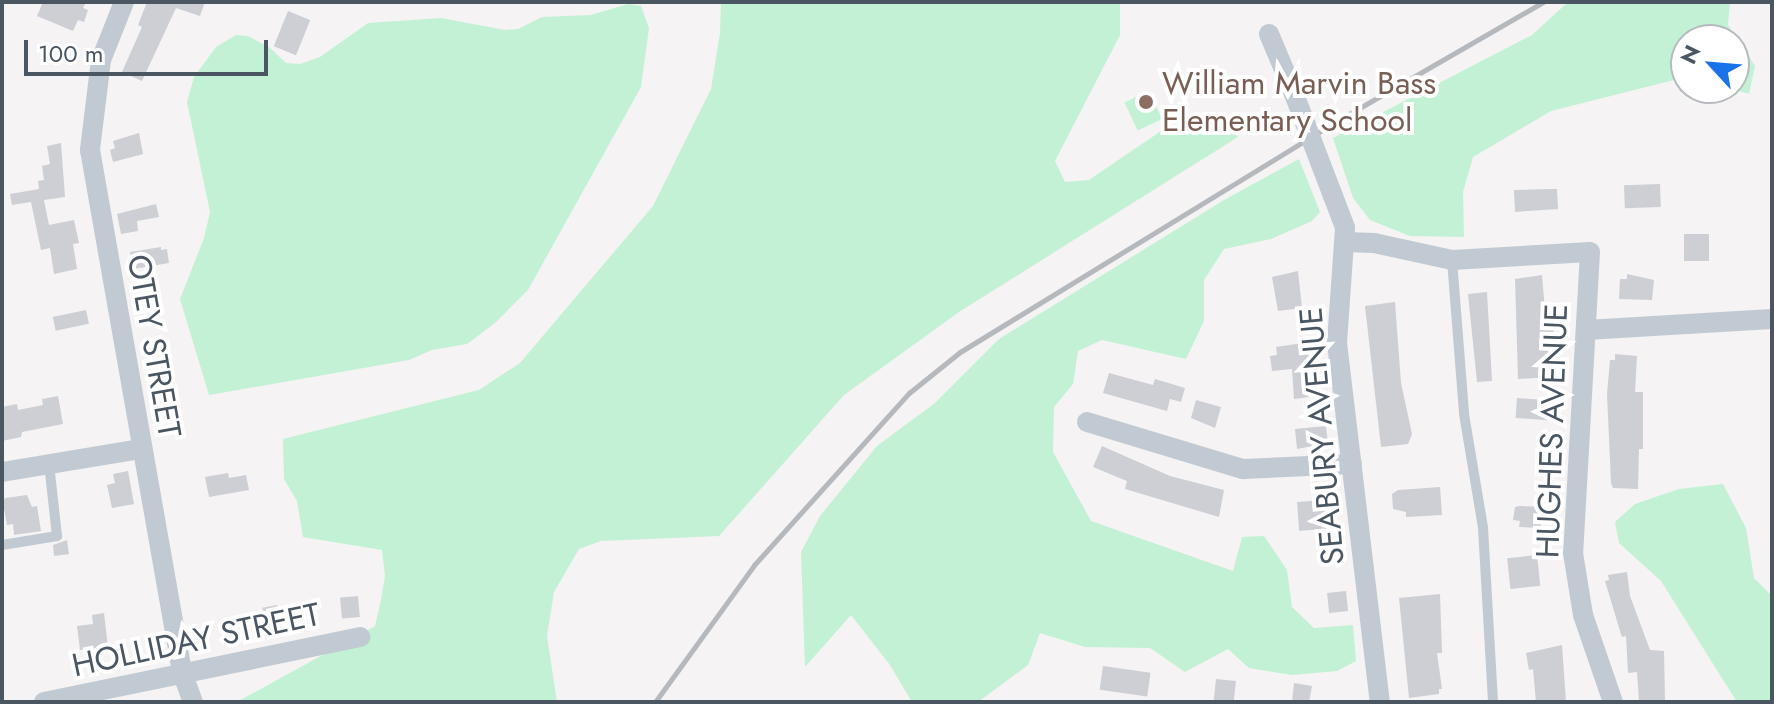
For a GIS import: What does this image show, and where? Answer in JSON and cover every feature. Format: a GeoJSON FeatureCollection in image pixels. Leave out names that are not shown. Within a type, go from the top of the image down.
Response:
{"type":"FeatureCollection","features":[{"type":"Feature","properties":{"kind":"street","name":"OTEY STREET"},"geometry":{"type":"LineString","coordinates":[[124,2],[101,60],[90,150],[182,672],[193,702]]}},
{"type":"Feature","properties":{"kind":"street","name":"SEABURY AVENUE"},"geometry":{"type":"LineString","coordinates":[[1269,34],[1345,228],[1337,343],[1380,702]]}},
{"type":"Feature","properties":{"kind":"street"},"geometry":{"type":"LineString","coordinates":[[1345,242],[1374,243],[1452,260]]}},
{"type":"Feature","properties":{"kind":"street","name":"HUGHES AVENUE"},"geometry":{"type":"LineString","coordinates":[[1452,260],[1590,252],[1573,553],[1583,615],[1613,702]]}},
{"type":"Feature","properties":{"kind":"street"},"geometry":{"type":"LineString","coordinates":[[1586,330],[1772,319]]}},
{"type":"Feature","properties":{"kind":"street"},"geometry":{"type":"LineString","coordinates":[[1087,422],[1243,469],[1352,464]]}},
{"type":"Feature","properties":{"kind":"street"},"geometry":{"type":"LineString","coordinates":[[2,472],[141,449]]}},
{"type":"Feature","properties":{"kind":"street","name":"HOLLIDAY STREET"},"geometry":{"type":"LineString","coordinates":[[44,702],[360,637]]}},
{"type":"Feature","properties":{"kind":"lane"},"geometry":{"type":"LineString","coordinates":[[1452,260],[1464,414],[1483,528],[1493,702]]}},
{"type":"Feature","properties":{"kind":"lane"},"geometry":{"type":"LineString","coordinates":[[2,545],[57,536],[49,464]]}},
{"type":"Feature","properties":{"kind":"green space"},"geometry":{"type":"Polygon","coordinates":[[[721,2],[1120,2],[1120,35],[1055,161],[1065,182],[1089,180],[1183,116],[1218,121],[1238,137],[959,312],[844,395],[719,536],[601,541],[579,549],[554,592],[547,636],[557,702],[237,702],[375,626],[381,600],[385,576],[382,550],[303,537],[297,501],[284,479],[283,439],[479,390],[520,363],[653,206],[711,89],[720,33],[721,2]]]}},
{"type":"Feature","properties":{"kind":"green space"},"geometry":{"type":"Polygon","coordinates":[[[1568,2],[1730,2],[1728,24],[1670,24],[1670,81],[1551,111],[1473,157],[1463,192],[1464,237],[1410,236],[1370,220],[1353,198],[1333,138],[1532,35],[1568,2]]]}},
{"type":"Feature","properties":{"kind":"green space"},"geometry":{"type":"Polygon","coordinates":[[[628,4],[641,6],[649,28],[641,87],[528,290],[495,323],[467,344],[432,350],[409,360],[209,395],[180,299],[204,238],[210,212],[187,102],[194,77],[216,47],[236,35],[248,36],[269,47],[286,63],[300,64],[320,57],[368,23],[441,18],[505,30],[518,29],[542,17],[591,15],[628,4]]]}},
{"type":"Feature","properties":{"kind":"green space"},"geometry":{"type":"Polygon","coordinates":[[[1750,58],[1755,66],[1750,89],[1750,58]]]}},
{"type":"Feature","properties":{"kind":"green space"},"geometry":{"type":"Polygon","coordinates":[[[1149,91],[1162,119],[1138,131],[1125,102],[1149,91]]]}},
{"type":"Feature","properties":{"kind":"green space"},"geometry":{"type":"Polygon","coordinates":[[[1299,159],[1320,212],[1312,221],[1271,239],[1224,249],[1204,280],[1204,321],[1186,359],[1102,340],[1078,351],[1073,384],[1054,407],[1053,452],[1091,521],[1233,571],[1242,537],[1264,536],[1287,570],[1292,607],[1314,628],[1353,625],[1356,661],[1337,671],[1292,675],[1249,668],[1228,649],[1185,672],[1150,648],[1085,647],[1040,633],[1028,665],[978,702],[912,702],[890,665],[851,615],[805,667],[801,552],[820,516],[877,446],[935,403],[999,339],[1224,200],[1299,159]]]}},
{"type":"Feature","properties":{"kind":"green space"},"geometry":{"type":"Polygon","coordinates":[[[1723,484],[1746,528],[1754,578],[1772,596],[1772,702],[1737,702],[1661,581],[1619,543],[1615,522],[1635,504],[1679,489],[1723,484]]]}},
{"type":"Feature","properties":{"kind":"building"},"geometry":{"type":"Polygon","coordinates":[[[43,2],[86,2],[83,8],[88,10],[84,22],[78,20],[73,31],[37,16],[43,2]]]}},
{"type":"Feature","properties":{"kind":"building"},"geometry":{"type":"Polygon","coordinates":[[[147,2],[205,2],[200,16],[176,8],[142,81],[122,72],[142,27],[138,25],[147,2]]]}},
{"type":"Feature","properties":{"kind":"building"},"geometry":{"type":"Polygon","coordinates":[[[288,11],[310,20],[296,55],[274,46],[288,11]]]}},
{"type":"Feature","properties":{"kind":"building"},"geometry":{"type":"Polygon","coordinates":[[[139,133],[143,154],[113,162],[110,150],[115,148],[113,141],[139,133]]]}},
{"type":"Feature","properties":{"kind":"building"},"geometry":{"type":"Polygon","coordinates":[[[61,143],[65,197],[44,200],[49,225],[74,220],[79,243],[73,244],[77,269],[54,274],[50,248],[41,250],[31,202],[12,205],[10,194],[39,189],[38,181],[44,180],[42,166],[50,164],[47,146],[61,143]]]}},
{"type":"Feature","properties":{"kind":"building"},"geometry":{"type":"Polygon","coordinates":[[[1660,184],[1661,207],[1625,208],[1624,185],[1660,184]]]}},
{"type":"Feature","properties":{"kind":"building"},"geometry":{"type":"Polygon","coordinates":[[[1557,189],[1558,209],[1515,212],[1514,190],[1557,189]]]}},
{"type":"Feature","properties":{"kind":"building"},"geometry":{"type":"Polygon","coordinates":[[[156,204],[159,217],[137,221],[138,231],[121,234],[117,214],[156,204]]]}},
{"type":"Feature","properties":{"kind":"building"},"geometry":{"type":"Polygon","coordinates":[[[1684,234],[1709,234],[1709,261],[1684,261],[1684,234]]]}},
{"type":"Feature","properties":{"kind":"building"},"geometry":{"type":"Polygon","coordinates":[[[161,247],[161,250],[167,249],[169,263],[133,269],[130,252],[161,247]]]}},
{"type":"Feature","properties":{"kind":"building"},"geometry":{"type":"Polygon","coordinates":[[[1298,271],[1302,308],[1278,311],[1272,277],[1298,271]]]}},
{"type":"Feature","properties":{"kind":"building"},"geometry":{"type":"Polygon","coordinates":[[[1627,274],[1654,280],[1652,300],[1619,299],[1620,279],[1627,279],[1627,274]]]}},
{"type":"Feature","properties":{"kind":"building"},"geometry":{"type":"Polygon","coordinates":[[[1542,275],[1546,322],[1553,321],[1554,338],[1547,339],[1551,377],[1518,379],[1515,279],[1542,275]]]}},
{"type":"Feature","properties":{"kind":"building"},"geometry":{"type":"Polygon","coordinates":[[[1487,292],[1492,381],[1477,382],[1468,294],[1487,292]]]}},
{"type":"Feature","properties":{"kind":"building"},"geometry":{"type":"Polygon","coordinates":[[[1395,302],[1401,383],[1412,434],[1408,444],[1381,447],[1365,306],[1395,302]]]}},
{"type":"Feature","properties":{"kind":"building"},"geometry":{"type":"Polygon","coordinates":[[[86,310],[89,324],[56,331],[53,317],[86,310]]]}},
{"type":"Feature","properties":{"kind":"building"},"geometry":{"type":"Polygon","coordinates":[[[1309,345],[1311,365],[1306,366],[1309,397],[1294,399],[1292,369],[1272,371],[1270,356],[1277,355],[1276,347],[1309,345]]]}},
{"type":"Feature","properties":{"kind":"building"},"geometry":{"type":"Polygon","coordinates":[[[1615,354],[1637,356],[1635,392],[1643,392],[1643,449],[1639,449],[1638,489],[1613,488],[1611,483],[1607,394],[1610,360],[1615,360],[1615,354]]]}},
{"type":"Feature","properties":{"kind":"building"},"geometry":{"type":"Polygon","coordinates":[[[173,372],[178,403],[159,406],[154,375],[173,372]]]}},
{"type":"Feature","properties":{"kind":"building"},"geometry":{"type":"Polygon","coordinates":[[[1109,373],[1153,385],[1155,379],[1185,388],[1181,402],[1170,399],[1167,411],[1103,393],[1109,373]]]}},
{"type":"Feature","properties":{"kind":"building"},"geometry":{"type":"Polygon","coordinates":[[[58,396],[63,424],[22,432],[21,437],[2,441],[2,407],[17,404],[18,410],[43,405],[42,399],[58,396]]]}},
{"type":"Feature","properties":{"kind":"building"},"geometry":{"type":"Polygon","coordinates":[[[1517,398],[1549,400],[1548,420],[1516,418],[1517,398]]]}},
{"type":"Feature","properties":{"kind":"building"},"geometry":{"type":"Polygon","coordinates":[[[1196,400],[1221,407],[1215,428],[1191,418],[1196,400]]]}},
{"type":"Feature","properties":{"kind":"building"},"geometry":{"type":"Polygon","coordinates":[[[1326,426],[1328,443],[1297,449],[1295,429],[1326,426]]]}},
{"type":"Feature","properties":{"kind":"building"},"geometry":{"type":"Polygon","coordinates":[[[1102,446],[1170,476],[1224,490],[1219,517],[1125,489],[1127,481],[1093,467],[1102,446]]]}},
{"type":"Feature","properties":{"kind":"building"},"geometry":{"type":"Polygon","coordinates":[[[128,471],[134,504],[112,508],[107,485],[115,483],[113,474],[128,471]]]}},
{"type":"Feature","properties":{"kind":"building"},"geometry":{"type":"Polygon","coordinates":[[[228,473],[229,478],[246,475],[249,490],[209,497],[205,477],[228,473]]]}},
{"type":"Feature","properties":{"kind":"building"},"geometry":{"type":"Polygon","coordinates":[[[1440,487],[1442,515],[1406,517],[1406,512],[1393,509],[1392,494],[1398,490],[1440,487]]]}},
{"type":"Feature","properties":{"kind":"building"},"geometry":{"type":"Polygon","coordinates":[[[27,495],[32,507],[37,506],[41,531],[14,535],[13,524],[7,525],[3,503],[5,498],[27,495]]]}},
{"type":"Feature","properties":{"kind":"building"},"geometry":{"type":"Polygon","coordinates":[[[1324,500],[1326,529],[1299,531],[1297,502],[1324,500]]]}},
{"type":"Feature","properties":{"kind":"building"},"geometry":{"type":"Polygon","coordinates":[[[1515,507],[1550,507],[1549,522],[1541,522],[1541,528],[1519,527],[1520,521],[1513,520],[1515,507]]]}},
{"type":"Feature","properties":{"kind":"building"},"geometry":{"type":"Polygon","coordinates":[[[67,540],[69,554],[54,556],[53,545],[67,540]]]}},
{"type":"Feature","properties":{"kind":"building"},"geometry":{"type":"Polygon","coordinates":[[[1537,555],[1540,586],[1510,589],[1507,558],[1537,555]]]}},
{"type":"Feature","properties":{"kind":"building"},"geometry":{"type":"Polygon","coordinates":[[[1627,572],[1630,596],[1650,650],[1664,651],[1665,702],[1639,702],[1637,672],[1628,673],[1626,636],[1622,637],[1605,581],[1609,580],[1608,575],[1627,572]]]}},
{"type":"Feature","properties":{"kind":"building"},"geometry":{"type":"Polygon","coordinates":[[[1346,591],[1348,611],[1329,613],[1327,593],[1346,591]]]}},
{"type":"Feature","properties":{"kind":"building"},"geometry":{"type":"Polygon","coordinates":[[[1440,594],[1442,653],[1437,653],[1442,689],[1439,689],[1439,694],[1409,698],[1399,598],[1440,594]]]}},
{"type":"Feature","properties":{"kind":"building"},"geometry":{"type":"Polygon","coordinates":[[[358,596],[360,617],[342,618],[340,598],[358,596]]]}},
{"type":"Feature","properties":{"kind":"building"},"geometry":{"type":"Polygon","coordinates":[[[277,605],[282,631],[267,633],[262,608],[277,605]]]}},
{"type":"Feature","properties":{"kind":"building"},"geometry":{"type":"Polygon","coordinates":[[[104,613],[108,647],[80,650],[77,626],[93,624],[92,615],[104,613]]]}},
{"type":"Feature","properties":{"kind":"building"},"geometry":{"type":"Polygon","coordinates":[[[1562,645],[1566,702],[1536,702],[1533,669],[1529,670],[1526,653],[1562,645]]]}},
{"type":"Feature","properties":{"kind":"building"},"geometry":{"type":"Polygon","coordinates":[[[1103,666],[1151,673],[1147,696],[1100,690],[1103,666]]]}},
{"type":"Feature","properties":{"kind":"building"},"geometry":{"type":"Polygon","coordinates":[[[1216,679],[1236,681],[1234,702],[1214,702],[1216,679]]]}},
{"type":"Feature","properties":{"kind":"building"},"geometry":{"type":"Polygon","coordinates":[[[1294,683],[1312,686],[1309,702],[1292,702],[1294,683]]]}},
{"type":"Feature","properties":{"kind":"railway"},"geometry":{"type":"LineString","coordinates":[[655,702],[754,565],[909,393],[960,352],[1330,125],[1543,2]]}},
{"type":"Feature","properties":{"kind":"place","name":"William Marvin Bass Elementary School"},"geometry":{"type":"Point","coordinates":[1146,102]}}]}
